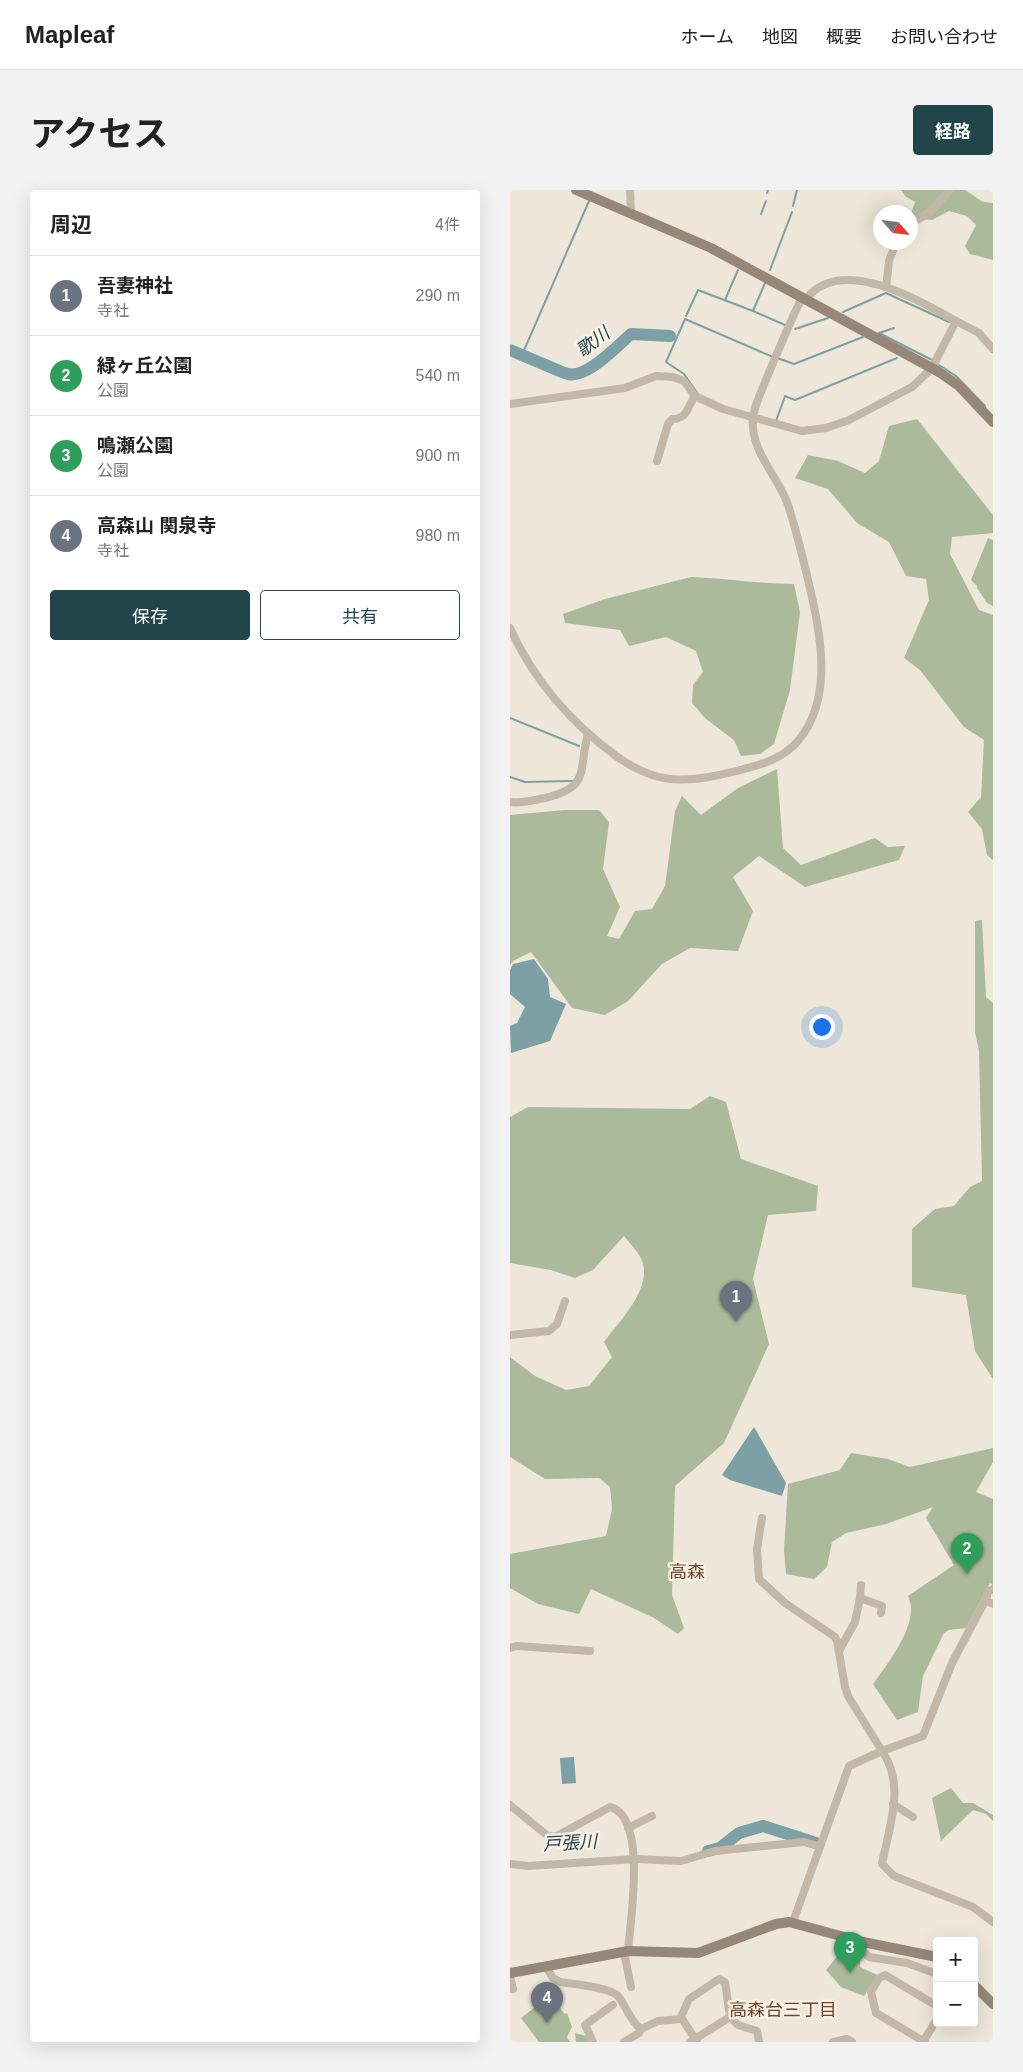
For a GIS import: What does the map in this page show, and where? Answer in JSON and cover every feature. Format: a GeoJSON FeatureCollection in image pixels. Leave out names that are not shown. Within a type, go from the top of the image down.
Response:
{"type":"FeatureCollection","features":[{"type":"Feature","properties":{"kind":"street"},"geometry":{"type":"LineString","coordinates":[[576,190],[711,248],[932,368],[959,386],[993,422]]}},
{"type":"Feature","properties":{"kind":"street"},"geometry":{"type":"LineString","coordinates":[[630,190],[631,213]]}},
{"type":"Feature","properties":{"kind":"street"},"geometry":{"type":"LineString","coordinates":[[918,219],[929,213],[950,190]]}},
{"type":"Feature","properties":{"kind":"street"},"geometry":{"type":"LineString","coordinates":[[886,287],[889,261],[893,250]]}},
{"type":"Feature","properties":{"kind":"street"},"geometry":{"type":"LineString","coordinates":[[510,628],[527,663],[588,734],[630,766],[646,774],[662,779],[684,780],[750,768],[781,755],[798,742],[809,725],[816,707],[822,652],[819,628],[794,523],[786,500],[760,452],[753,418],[760,394],[804,298],[814,290],[850,279],[901,291],[979,333],[993,349]]}},
{"type":"Feature","properties":{"kind":"street"},"geometry":{"type":"LineString","coordinates":[[510,404],[625,388],[656,376],[673,377],[684,381],[695,396],[723,409],[802,431],[826,428],[849,420],[912,387],[932,368],[956,320]]}},
{"type":"Feature","properties":{"kind":"street"},"geometry":{"type":"LineString","coordinates":[[657,461],[668,424],[672,419],[680,419],[687,414],[695,396]]}},
{"type":"Feature","properties":{"kind":"street"},"geometry":{"type":"LineString","coordinates":[[510,802],[532,801],[566,793],[574,787],[583,766],[588,734]]}},
{"type":"Feature","properties":{"kind":"street"},"geometry":{"type":"LineString","coordinates":[[510,1336],[549,1331],[557,1324],[565,1301]]}},
{"type":"Feature","properties":{"kind":"street"},"geometry":{"type":"LineString","coordinates":[[762,1518],[757,1549],[760,1579],[784,1603],[834,1637],[839,1650],[848,1696],[890,1762],[895,1778],[893,1804],[882,1864],[894,1876],[973,1907],[993,1922]]}},
{"type":"Feature","properties":{"kind":"street"},"geometry":{"type":"LineString","coordinates":[[839,1650],[855,1622],[861,1585]]}},
{"type":"Feature","properties":{"kind":"street"},"geometry":{"type":"LineString","coordinates":[[793,1922],[849,1766],[882,1751],[923,1736],[952,1663],[986,1599],[987,1592],[993,1589]]}},
{"type":"Feature","properties":{"kind":"street"},"geometry":{"type":"LineString","coordinates":[[860,1598],[882,1606],[881,1613]]}},
{"type":"Feature","properties":{"kind":"street"},"geometry":{"type":"LineString","coordinates":[[986,1599],[993,1604]]}},
{"type":"Feature","properties":{"kind":"street"},"geometry":{"type":"LineString","coordinates":[[510,1648],[516,1646],[590,1651]]}},
{"type":"Feature","properties":{"kind":"street"},"geometry":{"type":"LineString","coordinates":[[893,1804],[913,1817]]}},
{"type":"Feature","properties":{"kind":"street"},"geometry":{"type":"LineString","coordinates":[[510,1805],[548,1836],[555,1837],[610,1807],[618,1810],[633,1838],[635,1859],[626,1952],[631,1987]]}},
{"type":"Feature","properties":{"kind":"street"},"geometry":{"type":"LineString","coordinates":[[628,1828],[652,1816]]}},
{"type":"Feature","properties":{"kind":"street"},"geometry":{"type":"LineString","coordinates":[[510,1864],[538,1866],[635,1859],[681,1860],[715,1851],[804,1842],[819,1846]]}},
{"type":"Feature","properties":{"kind":"street"},"geometry":{"type":"LineString","coordinates":[[513,1989],[510,1974],[626,1952],[698,1953],[776,1924],[793,1922],[863,1942],[933,1956]]}},
{"type":"Feature","properties":{"kind":"street"},"geometry":{"type":"LineString","coordinates":[[863,1942],[863,1952],[869,1957],[907,1963],[933,1973]]}},
{"type":"Feature","properties":{"kind":"street"},"geometry":{"type":"LineString","coordinates":[[546,1967],[553,1978],[560,1982],[609,1990],[617,1995],[630,2017],[641,2029]]}},
{"type":"Feature","properties":{"kind":"street"},"geometry":{"type":"LineString","coordinates":[[933,2004],[885,1975],[879,1978],[871,1992],[876,2013],[924,2042],[933,2026]]}},
{"type":"Feature","properties":{"kind":"street"},"geometry":{"type":"LineString","coordinates":[[681,2019],[689,1999],[719,1979],[725,1982],[730,2017],[738,2025],[757,2031],[760,2042]]}},
{"type":"Feature","properties":{"kind":"street"},"geometry":{"type":"LineString","coordinates":[[978,1989],[993,2004]]}},
{"type":"Feature","properties":{"kind":"street"},"geometry":{"type":"LineString","coordinates":[[593,2042],[585,2025],[613,2005]]}},
{"type":"Feature","properties":{"kind":"street"},"geometry":{"type":"LineString","coordinates":[[681,2019],[694,2041],[730,2017]]}},
{"type":"Feature","properties":{"kind":"street"},"geometry":{"type":"LineString","coordinates":[[624,2042],[639,2033],[641,2029],[658,2021],[681,2019]]}},
{"type":"Feature","properties":{"kind":"street"},"geometry":{"type":"LineString","coordinates":[[833,2042],[847,2039],[852,2042]]}},
{"type":"Feature","properties":{"kind":"green space"},"geometry":{"type":"Polygon","coordinates":[[[901,190],[965,190],[983,202],[993,203],[993,260],[970,254],[965,246],[976,225],[967,216],[949,211],[932,220],[923,219],[918,222],[918,205],[914,205],[915,202],[905,196],[901,190]]]}},
{"type":"Feature","properties":{"kind":"green space"},"geometry":{"type":"Polygon","coordinates":[[[917,419],[993,515],[993,533],[952,537],[950,554],[979,610],[993,615],[993,860],[987,855],[982,829],[968,812],[981,797],[984,740],[964,727],[920,670],[904,658],[929,600],[926,579],[906,576],[889,542],[857,523],[828,489],[795,478],[808,455],[838,461],[865,473],[879,461],[889,426],[917,419]]]}},
{"type":"Feature","properties":{"kind":"green space"},"geometry":{"type":"Polygon","coordinates":[[[988,538],[993,540],[993,606],[987,603],[971,580],[988,538]]]}},
{"type":"Feature","properties":{"kind":"green space"},"geometry":{"type":"Polygon","coordinates":[[[691,577],[794,584],[800,612],[790,690],[774,744],[760,754],[741,756],[734,740],[706,719],[692,703],[693,685],[703,672],[696,651],[666,637],[629,646],[620,630],[565,623],[563,614],[605,599],[691,577]]]}},
{"type":"Feature","properties":{"kind":"green space"},"geometry":{"type":"Polygon","coordinates":[[[777,769],[783,848],[801,865],[875,838],[888,847],[905,846],[899,860],[805,887],[759,856],[733,877],[753,911],[738,951],[690,948],[662,964],[628,1001],[605,1015],[572,1008],[531,952],[513,961],[510,965],[510,815],[564,810],[599,810],[609,822],[603,869],[620,907],[607,936],[619,939],[635,911],[652,909],[665,886],[675,811],[682,796],[701,815],[738,788],[777,769]]]}},
{"type":"Feature","properties":{"kind":"green space"},"geometry":{"type":"Polygon","coordinates":[[[982,920],[986,997],[993,1003],[993,1379],[975,1351],[966,1295],[912,1287],[912,1229],[935,1209],[954,1206],[970,1187],[982,1181],[979,1051],[975,1032],[975,921],[982,920]]]}},
{"type":"Feature","properties":{"kind":"green space"},"geometry":{"type":"Polygon","coordinates":[[[710,1096],[726,1102],[741,1159],[818,1186],[816,1211],[768,1215],[753,1279],[769,1344],[724,1443],[675,1486],[672,1595],[684,1628],[678,1634],[654,1618],[591,1589],[579,1614],[538,1604],[510,1588],[510,1554],[606,1536],[612,1509],[610,1487],[599,1478],[545,1479],[510,1457],[510,1357],[535,1376],[566,1390],[589,1386],[612,1357],[604,1342],[633,1304],[643,1282],[644,1271],[641,1258],[624,1236],[593,1270],[575,1278],[551,1270],[510,1263],[510,1117],[528,1107],[690,1109],[710,1096]]]}},
{"type":"Feature","properties":{"kind":"green space"},"geometry":{"type":"Polygon","coordinates":[[[993,1448],[993,1462],[976,1492],[993,1499],[993,1585],[990,1583],[966,1628],[949,1630],[944,1633],[923,1676],[918,1712],[897,1720],[873,1684],[894,1654],[907,1630],[911,1606],[908,1596],[954,1565],[926,1518],[933,1507],[886,1524],[846,1533],[832,1542],[827,1567],[814,1579],[786,1574],[784,1550],[788,1484],[840,1470],[851,1453],[888,1459],[910,1467],[993,1448]]]}},
{"type":"Feature","properties":{"kind":"green space"},"geometry":{"type":"Polygon","coordinates":[[[951,1788],[963,1803],[973,1803],[993,1815],[993,1821],[986,1814],[973,1810],[941,1841],[932,1798],[951,1788]]]}},
{"type":"Feature","properties":{"kind":"green space"},"geometry":{"type":"Polygon","coordinates":[[[843,1949],[860,1961],[860,1967],[877,1975],[864,1996],[841,1987],[826,1970],[843,1949]]]}},
{"type":"Feature","properties":{"kind":"green space"},"geometry":{"type":"Polygon","coordinates":[[[548,2001],[557,2005],[565,2014],[567,2013],[572,2027],[567,2037],[570,2042],[539,2042],[521,2018],[539,2004],[541,2006],[548,2001]]]}},
{"type":"Feature","properties":{"kind":"green space"},"geometry":{"type":"Polygon","coordinates":[[[575,2033],[587,2036],[591,2042],[576,2042],[575,2033]]]}},
{"type":"Feature","properties":{"kind":"water"},"geometry":{"type":"Polygon","coordinates":[[[534,959],[548,979],[550,997],[566,1004],[550,1041],[511,1053],[510,1026],[517,1023],[525,1007],[510,994],[510,970],[513,964],[534,959]]]}},
{"type":"Feature","properties":{"kind":"water"},"geometry":{"type":"Polygon","coordinates":[[[754,1427],[786,1483],[782,1496],[730,1480],[722,1475],[754,1427]]]}},
{"type":"Feature","properties":{"kind":"water"},"geometry":{"type":"Polygon","coordinates":[[[574,1757],[576,1783],[562,1784],[560,1758],[574,1757]]]}},
{"type":"Feature","properties":{"kind":"waterway","name":"歌川"},"geometry":{"type":"LineString","coordinates":[[793,206],[797,190]]}},
{"type":"Feature","properties":{"kind":"waterway"},"geometry":{"type":"LineString","coordinates":[[522,355],[589,201]]}},
{"type":"Feature","properties":{"kind":"waterway"},"geometry":{"type":"LineString","coordinates":[[761,214],[766,201]]}},
{"type":"Feature","properties":{"kind":"waterway","name":"歌川"},"geometry":{"type":"LineString","coordinates":[[770,270],[792,212]]}},
{"type":"Feature","properties":{"kind":"waterway"},"geometry":{"type":"LineString","coordinates":[[725,300],[738,270]]}},
{"type":"Feature","properties":{"kind":"waterway","name":"歌川"},"geometry":{"type":"LineString","coordinates":[[686,316],[698,290],[753,311],[765,283]]}},
{"type":"Feature","properties":{"kind":"waterway"},"geometry":{"type":"LineString","coordinates":[[843,312],[886,293],[949,322]]}},
{"type":"Feature","properties":{"kind":"waterway"},"geometry":{"type":"LineString","coordinates":[[753,311],[785,325]]}},
{"type":"Feature","properties":{"kind":"waterway"},"geometry":{"type":"LineString","coordinates":[[795,329],[828,318]]}},
{"type":"Feature","properties":{"kind":"waterway","name":"歌川"},"geometry":{"type":"LineString","coordinates":[[698,394],[684,374],[666,362],[685,319],[773,357]]}},
{"type":"Feature","properties":{"kind":"waterway"},"geometry":{"type":"LineString","coordinates":[[879,333],[894,328]]}},
{"type":"Feature","properties":{"kind":"waterway"},"geometry":{"type":"LineString","coordinates":[[879,333],[932,360]]}},
{"type":"Feature","properties":{"kind":"waterway","name":"歌川"},"geometry":{"type":"LineString","coordinates":[[565,373],[573,374],[591,368],[631,334],[670,336]]}},
{"type":"Feature","properties":{"kind":"waterway"},"geometry":{"type":"LineString","coordinates":[[777,358],[794,364],[863,337]]}},
{"type":"Feature","properties":{"kind":"waterway","name":"歌川"},"geometry":{"type":"LineString","coordinates":[[510,350],[562,372]]}},
{"type":"Feature","properties":{"kind":"waterway"},"geometry":{"type":"LineString","coordinates":[[776,421],[785,396],[795,400],[897,358]]}},
{"type":"Feature","properties":{"kind":"waterway"},"geometry":{"type":"LineString","coordinates":[[939,365],[956,376],[985,406]]}},
{"type":"Feature","properties":{"kind":"waterway"},"geometry":{"type":"LineString","coordinates":[[510,718],[579,746]]}},
{"type":"Feature","properties":{"kind":"waterway"},"geometry":{"type":"LineString","coordinates":[[510,777],[525,782],[572,781]]}},
{"type":"Feature","properties":{"kind":"waterway","name":"戸張川"},"geometry":{"type":"LineString","coordinates":[[708,1851],[720,1848],[739,1833],[763,1826],[816,1843]]}},
{"type":"Feature","properties":{"kind":"place","name":"吾妻神社"},"geometry":{"type":"Point","coordinates":[736,1322]}},
{"type":"Feature","properties":{"kind":"place","name":"緑ヶ丘公園"},"geometry":{"type":"Point","coordinates":[967,1574]}},
{"type":"Feature","properties":{"kind":"place","name":"鳴瀬公園"},"geometry":{"type":"Point","coordinates":[850,1973]}},
{"type":"Feature","properties":{"kind":"place","name":"高森山 関泉寺"},"geometry":{"type":"Point","coordinates":[547,2023]}},
{"type":"Feature","properties":{"kind":"district","name":"高森"},"geometry":{"type":"Point","coordinates":[687,1572]}},
{"type":"Feature","properties":{"kind":"district","name":"高森台三丁目"},"geometry":{"type":"Point","coordinates":[783,2010]}}]}
